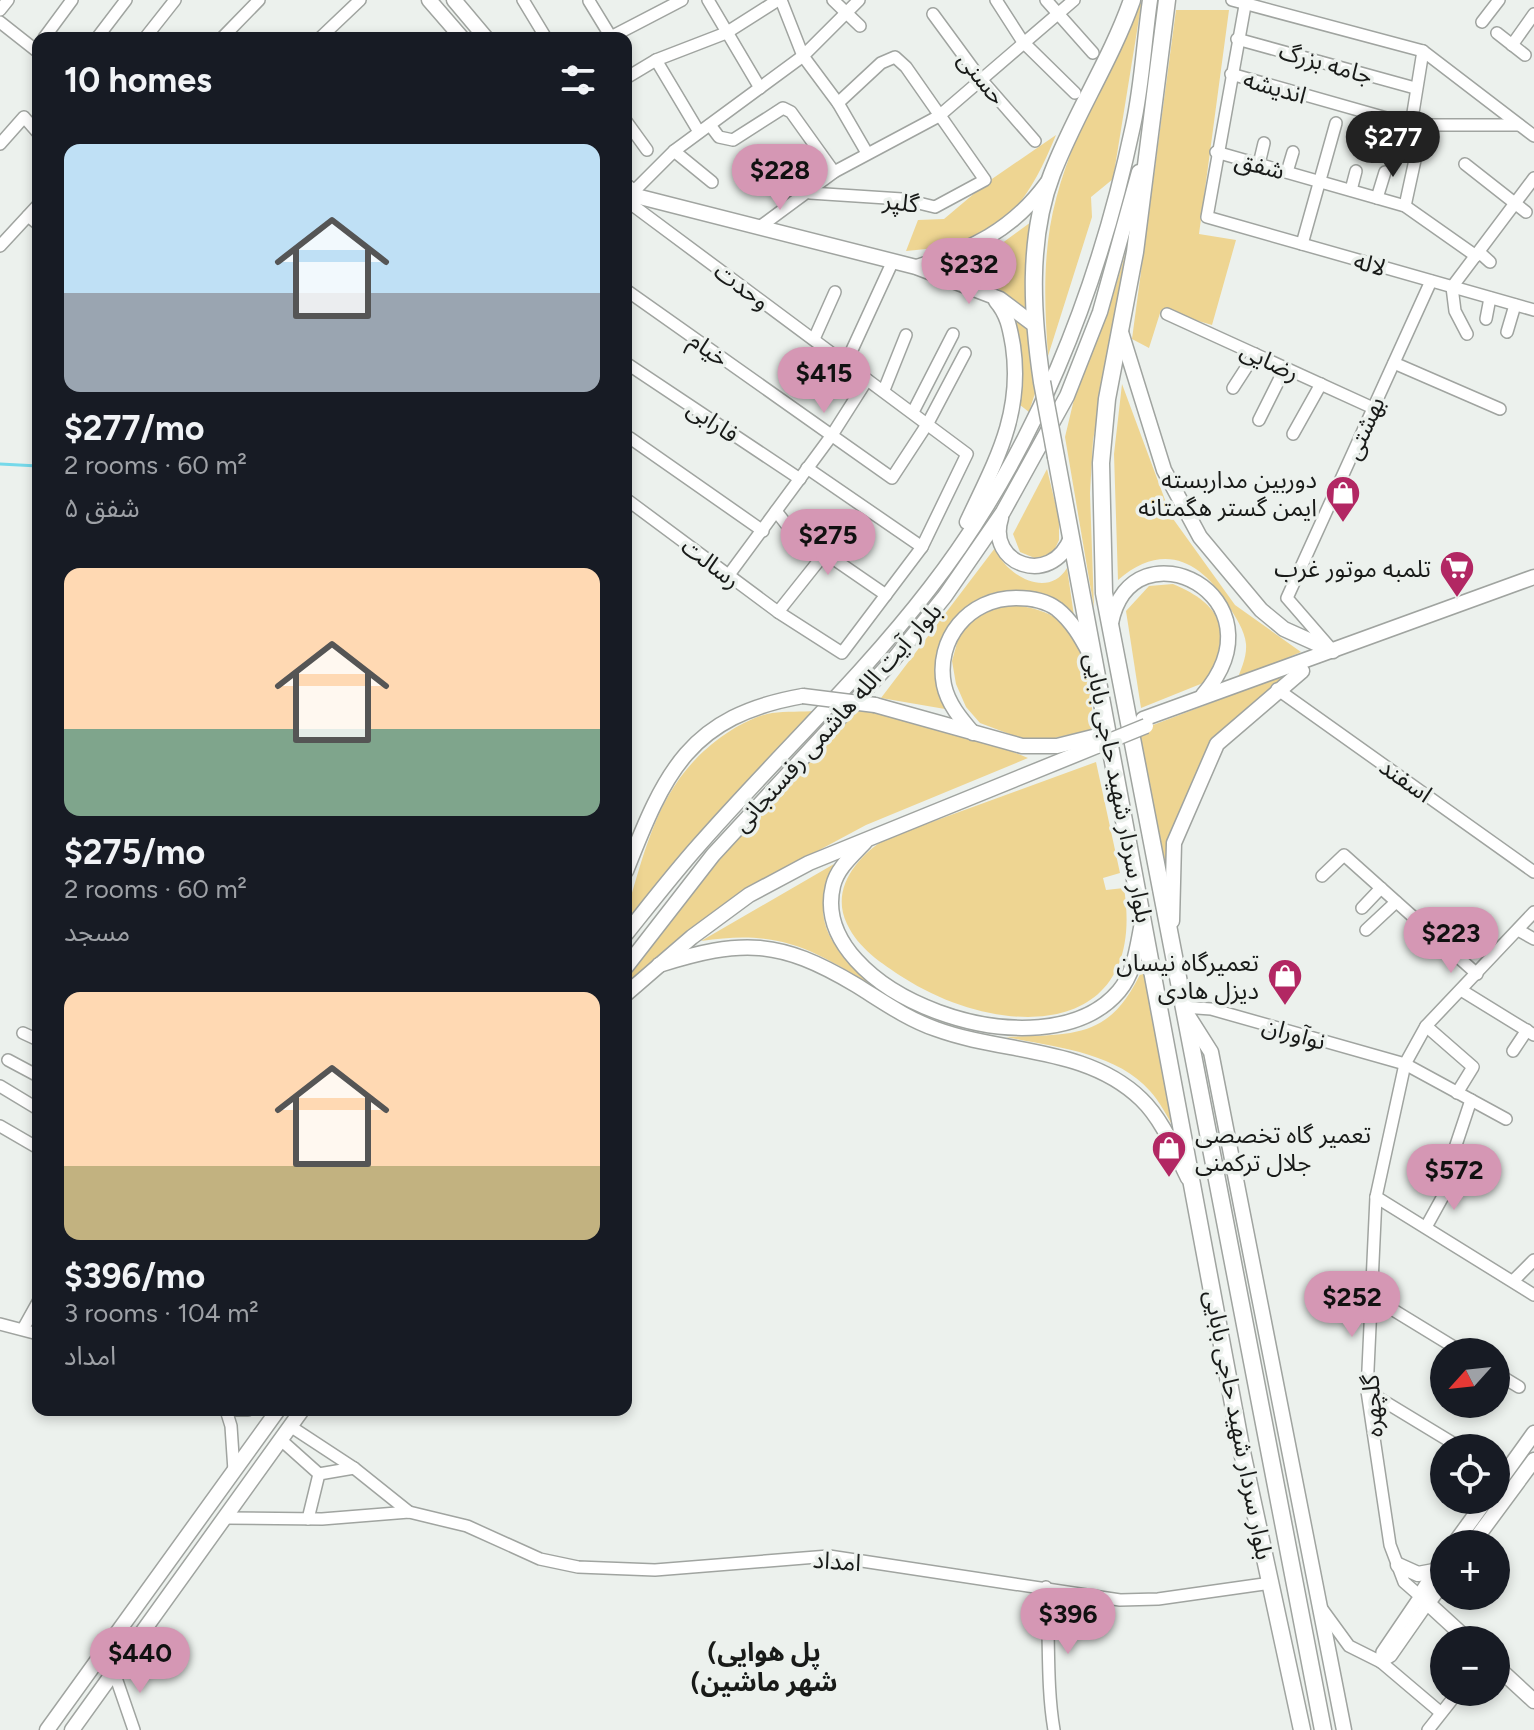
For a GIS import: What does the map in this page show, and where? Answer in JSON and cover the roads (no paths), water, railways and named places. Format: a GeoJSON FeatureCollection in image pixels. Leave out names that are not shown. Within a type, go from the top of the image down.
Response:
{"type":"FeatureCollection","features":[{"type":"Feature","properties":{"kind":"highway","name":"بلوار سردار شهید حاجی بابایی"},"geometry":{"type":"LineString","coordinates":[[1132,0],[1050,179],[1038,236],[1033,324],[1197,1197],[1218,1326],[1302,1730]]}},
{"type":"Feature","properties":{"kind":"highway","name":"بلوار آیت الله هاشمی رفسنجانی"},"geometry":{"type":"LineString","coordinates":[[1151,124],[1167,0]]}},
{"type":"Feature","properties":{"kind":"highway","name":"بلوار سردار شهید حاجی بابایی"},"geometry":{"type":"LineString","coordinates":[[1151,124],[1135,252],[1120,330],[1101,463],[1101,549],[1110,627],[1323,1730]]}},
{"type":"Feature","properties":{"kind":"highway"},"geometry":{"type":"LineString","coordinates":[[1218,1326],[1246,1324]]}},
{"type":"Feature","properties":{"kind":"main road"},"geometry":{"type":"LineString","coordinates":[[429,0],[457,32]]}},
{"type":"Feature","properties":{"kind":"main road"},"geometry":{"type":"LineString","coordinates":[[454,0],[481,32]]}},
{"type":"Feature","properties":{"kind":"main road","name":"بلوار آیت الله هاشمی رفسنجانی"},"geometry":{"type":"LineString","coordinates":[[632,927],[698,846],[882,648],[988,504],[1050,386],[1083,306],[1108,230],[1134,123],[1150,0]]}},
{"type":"Feature","properties":{"kind":"main road","name":"بلوار آیت الله هاشمی رفسنجانی"},"geometry":{"type":"LineString","coordinates":[[632,959],[713,855],[894,659],[945,596],[1003,512],[1067,396],[1100,312],[1151,124]]}},
{"type":"Feature","properties":{"kind":"main road"},"geometry":{"type":"LineString","coordinates":[[916,267],[988,241],[1016,220],[1050,179]]}},
{"type":"Feature","properties":{"kind":"main road"},"geometry":{"type":"LineString","coordinates":[[632,196],[761,226],[916,267],[990,295],[1033,324]]}},
{"type":"Feature","properties":{"kind":"main road"},"geometry":{"type":"LineString","coordinates":[[950,559],[1012,420],[1016,393],[1010,329],[1005,311],[990,295]]}},
{"type":"Feature","properties":{"kind":"main road"},"geometry":{"type":"LineString","coordinates":[[1120,330],[1164,470],[1200,537],[1261,610],[1284,629],[1336,650]]}},
{"type":"Feature","properties":{"kind":"main road"},"geometry":{"type":"LineString","coordinates":[[1003,512],[999,537],[1011,558],[1022,564],[1035,567],[1058,559],[1071,538]]}},
{"type":"Feature","properties":{"kind":"main road"},"geometry":{"type":"LineString","coordinates":[[1110,627],[1119,598],[1140,580],[1165,572],[1184,574],[1199,583],[1214,595],[1222,608],[1230,642],[1216,680],[1201,698]]}},
{"type":"Feature","properties":{"kind":"main road"},"geometry":{"type":"LineString","coordinates":[[632,989],[749,895],[809,863],[1201,698],[1534,577]]}},
{"type":"Feature","properties":{"kind":"main road"},"geometry":{"type":"LineString","coordinates":[[973,733],[957,715],[944,688],[942,660],[952,632],[975,607],[1002,598],[1035,598],[1056,608],[1077,630],[1095,663]]}},
{"type":"Feature","properties":{"kind":"main road"},"geometry":{"type":"LineString","coordinates":[[1173,953],[1174,843],[1217,744],[1277,689],[1336,650]]}},
{"type":"Feature","properties":{"kind":"main road"},"geometry":{"type":"LineString","coordinates":[[1144,722],[1302,671]]}},
{"type":"Feature","properties":{"kind":"main road"},"geometry":{"type":"LineString","coordinates":[[632,856],[649,812],[673,767],[699,738],[738,713],[803,696],[875,705],[1022,746],[1097,741]]}},
{"type":"Feature","properties":{"kind":"main road"},"geometry":{"type":"LineString","coordinates":[[869,837],[841,868],[833,887],[833,914],[840,937],[864,965],[903,997],[947,1017],[989,1027],[1029,1029],[1068,1023],[1095,1012],[1119,991],[1132,969],[1143,919]]}},
{"type":"Feature","properties":{"kind":"main road"},"geometry":{"type":"LineString","coordinates":[[659,965],[711,949],[743,945],[778,950],[811,961],[935,1029],[981,1043],[1075,1061],[1108,1074],[1142,1100],[1167,1136],[1197,1197]]}},
{"type":"Feature","properties":{"kind":"main road"},"geometry":{"type":"LineString","coordinates":[[1183,1007],[1211,1052],[1344,1730]]}},
{"type":"Feature","properties":{"kind":"main road"},"geometry":{"type":"LineString","coordinates":[[1240,1296],[1259,1295]]}},
{"type":"Feature","properties":{"kind":"main road"},"geometry":{"type":"LineString","coordinates":[[47,1730],[274,1416]]}},
{"type":"Feature","properties":{"kind":"main road"},"geometry":{"type":"LineString","coordinates":[[279,1416],[290,1426]]}},
{"type":"Feature","properties":{"kind":"main road"},"geometry":{"type":"LineString","coordinates":[[72,1730],[298,1416]]}},
{"type":"Feature","properties":{"kind":"main road"},"geometry":{"type":"LineString","coordinates":[[265,1429],[281,1440]]}},
{"type":"Feature","properties":{"kind":"main road"},"geometry":{"type":"LineString","coordinates":[[1510,1463],[1534,1433]]}},
{"type":"Feature","properties":{"kind":"main road"},"geometry":{"type":"LineString","coordinates":[[1482,1530],[1534,1460]]}},
{"type":"Feature","properties":{"kind":"main road"},"geometry":{"type":"LineString","coordinates":[[1398,1565],[1418,1574],[1430,1575]]}},
{"type":"Feature","properties":{"kind":"main road"},"geometry":{"type":"LineString","coordinates":[[1430,1590],[1424,1600],[1453,1626]]}},
{"type":"Feature","properties":{"kind":"main road"},"geometry":{"type":"LineString","coordinates":[[1510,1679],[1534,1701]]}},
{"type":"Feature","properties":{"kind":"street"},"geometry":{"type":"LineString","coordinates":[[0,10],[8,0]]}},
{"type":"Feature","properties":{"kind":"street"},"geometry":{"type":"LineString","coordinates":[[48,32],[72,0]]}},
{"type":"Feature","properties":{"kind":"street"},"geometry":{"type":"LineString","coordinates":[[102,32],[126,0]]}},
{"type":"Feature","properties":{"kind":"street"},"geometry":{"type":"LineString","coordinates":[[150,32],[175,0]]}},
{"type":"Feature","properties":{"kind":"street"},"geometry":{"type":"LineString","coordinates":[[228,32],[259,0]]}},
{"type":"Feature","properties":{"kind":"street"},"geometry":{"type":"LineString","coordinates":[[326,32],[360,0]]}},
{"type":"Feature","properties":{"kind":"street"},"geometry":{"type":"LineString","coordinates":[[523,0],[542,32]]}},
{"type":"Feature","properties":{"kind":"street"},"geometry":{"type":"LineString","coordinates":[[621,32],[682,0]]}},
{"type":"Feature","properties":{"kind":"street"},"geometry":{"type":"LineString","coordinates":[[708,0],[760,88]]}},
{"type":"Feature","properties":{"kind":"street"},"geometry":{"type":"LineString","coordinates":[[632,74],[656,60],[726,33],[779,0],[803,56],[838,103],[867,153]]}},
{"type":"Feature","properties":{"kind":"street"},"geometry":{"type":"LineString","coordinates":[[833,0],[860,26]]}},
{"type":"Feature","properties":{"kind":"street"},"geometry":{"type":"LineString","coordinates":[[632,194],[674,151],[803,56],[859,0]]}},
{"type":"Feature","properties":{"kind":"street"},"geometry":{"type":"LineString","coordinates":[[996,0],[1023,42],[1075,93]]}},
{"type":"Feature","properties":{"kind":"street"},"geometry":{"type":"LineString","coordinates":[[1046,0],[1093,53]]}},
{"type":"Feature","properties":{"kind":"street"},"geometry":{"type":"LineString","coordinates":[[761,226],[810,193],[834,172],[939,116],[1074,0]]}},
{"type":"Feature","properties":{"kind":"street"},"geometry":{"type":"LineString","coordinates":[[1482,22],[1499,0]]}},
{"type":"Feature","properties":{"kind":"street"},"geometry":{"type":"LineString","coordinates":[[589,1],[607,32]]}},
{"type":"Feature","properties":{"kind":"street"},"geometry":{"type":"LineString","coordinates":[[1216,152],[1241,1],[1274,4],[1423,51],[1534,136]]}},
{"type":"Feature","properties":{"kind":"street","name":"حسنی"},"geometry":{"type":"LineString","coordinates":[[933,14],[980,78],[1035,141]]}},
{"type":"Feature","properties":{"kind":"street"},"geometry":{"type":"LineString","coordinates":[[1512,45],[1534,14]]}},
{"type":"Feature","properties":{"kind":"street"},"geometry":{"type":"LineString","coordinates":[[0,22],[32,46]]}},
{"type":"Feature","properties":{"kind":"street"},"geometry":{"type":"LineString","coordinates":[[1497,33],[1525,55]]}},
{"type":"Feature","properties":{"kind":"street","name":"جامه بزرگ"},"geometry":{"type":"LineString","coordinates":[[1237,39],[1415,88]]}},
{"type":"Feature","properties":{"kind":"street"},"geometry":{"type":"LineString","coordinates":[[1411,125],[1423,51]]}},
{"type":"Feature","properties":{"kind":"street"},"geometry":{"type":"LineString","coordinates":[[838,103],[881,63],[895,57],[906,67],[939,116]]}},
{"type":"Feature","properties":{"kind":"street"},"geometry":{"type":"LineString","coordinates":[[656,60],[704,128],[719,137],[733,140],[783,108],[791,112],[834,172]]}},
{"type":"Feature","properties":{"kind":"street","name":"اندیشه"},"geometry":{"type":"LineString","coordinates":[[1231,74],[1411,125],[1520,125]]}},
{"type":"Feature","properties":{"kind":"street","name":"گلپر"},"geometry":{"type":"LineString","coordinates":[[810,193],[902,199],[935,207],[985,180],[939,116]]}},
{"type":"Feature","properties":{"kind":"street"},"geometry":{"type":"LineString","coordinates":[[0,144],[24,117],[32,126]]}},
{"type":"Feature","properties":{"kind":"street"},"geometry":{"type":"LineString","coordinates":[[1302,244],[1336,123]]}},
{"type":"Feature","properties":{"kind":"street"},"geometry":{"type":"LineString","coordinates":[[632,129],[647,150]]}},
{"type":"Feature","properties":{"kind":"street"},"geometry":{"type":"LineString","coordinates":[[1259,164],[1264,143]]}},
{"type":"Feature","properties":{"kind":"street"},"geometry":{"type":"LineString","coordinates":[[674,151],[712,182]]}},
{"type":"Feature","properties":{"kind":"street","name":"شفق"},"geometry":{"type":"LineString","coordinates":[[1216,152],[1405,206],[1490,262]]}},
{"type":"Feature","properties":{"kind":"street","name":"لاله"},"geometry":{"type":"LineString","coordinates":[[1216,152],[1207,217],[1534,310]]}},
{"type":"Feature","properties":{"kind":"street"},"geometry":{"type":"LineString","coordinates":[[1287,172],[1293,152]]}},
{"type":"Feature","properties":{"kind":"street"},"geometry":{"type":"LineString","coordinates":[[1405,206],[1415,160]]}},
{"type":"Feature","properties":{"kind":"street"},"geometry":{"type":"LineString","coordinates":[[1465,164],[1526,212]]}},
{"type":"Feature","properties":{"kind":"street"},"geometry":{"type":"LineString","coordinates":[[1351,190],[1356,171]]}},
{"type":"Feature","properties":{"kind":"street"},"geometry":{"type":"LineString","coordinates":[[1377,198],[1385,172]]}},
{"type":"Feature","properties":{"kind":"street"},"geometry":{"type":"LineString","coordinates":[[1467,334],[1455,311],[1452,287],[1534,178]]}},
{"type":"Feature","properties":{"kind":"street","name":"وحدت"},"geometry":{"type":"LineString","coordinates":[[632,198],[967,454]]}},
{"type":"Feature","properties":{"kind":"street"},"geometry":{"type":"LineString","coordinates":[[0,246],[32,221]]}},
{"type":"Feature","properties":{"kind":"street"},"geometry":{"type":"LineString","coordinates":[[846,363],[892,263]]}},
{"type":"Feature","properties":{"kind":"street","name":"بهشتی"},"geometry":{"type":"LineString","coordinates":[[1336,650],[1287,598],[1431,281]]}},
{"type":"Feature","properties":{"kind":"street"},"geometry":{"type":"LineString","coordinates":[[814,339],[835,292]]}},
{"type":"Feature","properties":{"kind":"street","name":"خیام"},"geometry":{"type":"LineString","coordinates":[[632,294],[892,478],[928,423]]}},
{"type":"Feature","properties":{"kind":"street"},"geometry":{"type":"LineString","coordinates":[[1486,319],[1490,298]]}},
{"type":"Feature","properties":{"kind":"street"},"geometry":{"type":"LineString","coordinates":[[1507,332],[1515,305]]}},
{"type":"Feature","properties":{"kind":"street","name":"رضایی"},"geometry":{"type":"LineString","coordinates":[[1167,314],[1373,408]]}},
{"type":"Feature","properties":{"kind":"street"},"geometry":{"type":"LineString","coordinates":[[913,412],[953,334]]}},
{"type":"Feature","properties":{"kind":"street"},"geometry":{"type":"LineString","coordinates":[[884,390],[906,335]]}},
{"type":"Feature","properties":{"kind":"street"},"geometry":{"type":"LineString","coordinates":[[928,423],[965,353]]}},
{"type":"Feature","properties":{"kind":"street"},"geometry":{"type":"LineString","coordinates":[[1233,388],[1255,354]]}},
{"type":"Feature","properties":{"kind":"street"},"geometry":{"type":"LineString","coordinates":[[1394,363],[1500,409]]}},
{"type":"Feature","properties":{"kind":"street","name":"فارابی"},"geometry":{"type":"LineString","coordinates":[[632,367],[800,479]]}},
{"type":"Feature","properties":{"kind":"street"},"geometry":{"type":"LineString","coordinates":[[1259,420],[1285,368]]}},
{"type":"Feature","properties":{"kind":"street"},"geometry":{"type":"LineString","coordinates":[[632,374],[643,375]]}},
{"type":"Feature","properties":{"kind":"street"},"geometry":{"type":"LineString","coordinates":[[728,576],[832,435],[867,380]]}},
{"type":"Feature","properties":{"kind":"street"},"geometry":{"type":"LineString","coordinates":[[1293,434],[1321,384]]}},
{"type":"Feature","properties":{"kind":"street"},"geometry":{"type":"LineString","coordinates":[[632,439],[763,531]]}},
{"type":"Feature","properties":{"kind":"street","name":"رسالت"},"geometry":{"type":"LineString","coordinates":[[632,504],[778,612],[842,653],[922,547],[967,454]]}},
{"type":"Feature","properties":{"kind":"street"},"geometry":{"type":"LineString","coordinates":[[807,468],[922,547]]}},
{"type":"Feature","properties":{"kind":"street"},"geometry":{"type":"LineString","coordinates":[[776,511],[790,529]]}},
{"type":"Feature","properties":{"kind":"street"},"geometry":{"type":"LineString","coordinates":[[778,612],[825,553],[886,595]]}},
{"type":"Feature","properties":{"kind":"street","name":"اسفند"},"geometry":{"type":"LineString","coordinates":[[1277,689],[1534,872]]}},
{"type":"Feature","properties":{"kind":"street"},"geometry":{"type":"LineString","coordinates":[[1322,876],[1344,855],[1477,974]]}},
{"type":"Feature","properties":{"kind":"street"},"geometry":{"type":"LineString","coordinates":[[1362,908],[1381,888]]}},
{"type":"Feature","properties":{"kind":"street"},"geometry":{"type":"LineString","coordinates":[[1366,930],[1396,902]]}},
{"type":"Feature","properties":{"kind":"street","name":"گلچهره"},"geometry":{"type":"LineString","coordinates":[[1424,1600],[1404,1582],[1385,1518],[1367,1391],[1376,1197],[1405,1064],[1426,1026],[1534,912]]}},
{"type":"Feature","properties":{"kind":"street"},"geometry":{"type":"LineString","coordinates":[[1518,930],[1534,939]]}},
{"type":"Feature","properties":{"kind":"street"},"geometry":{"type":"LineString","coordinates":[[1461,990],[1531,1032],[1513,1051]]}},
{"type":"Feature","properties":{"kind":"street","name":"نوآوران"},"geometry":{"type":"LineString","coordinates":[[1183,1007],[1211,1009],[1405,1064],[1506,1119]]}},
{"type":"Feature","properties":{"kind":"street"},"geometry":{"type":"LineString","coordinates":[[1426,1026],[1473,1067],[1457,1093]]}},
{"type":"Feature","properties":{"kind":"street"},"geometry":{"type":"LineString","coordinates":[[23,1033],[32,1037]]}},
{"type":"Feature","properties":{"kind":"street"},"geometry":{"type":"LineString","coordinates":[[8,1060],[32,1073]]}},
{"type":"Feature","properties":{"kind":"street"},"geometry":{"type":"LineString","coordinates":[[0,1086],[32,1105]]}},
{"type":"Feature","properties":{"kind":"street"},"geometry":{"type":"LineString","coordinates":[[1453,1154],[1471,1100]]}},
{"type":"Feature","properties":{"kind":"street"},"geometry":{"type":"LineString","coordinates":[[0,1126],[32,1145]]}},
{"type":"Feature","properties":{"kind":"street"},"geometry":{"type":"LineString","coordinates":[[1426,1227],[1452,1180]]}},
{"type":"Feature","properties":{"kind":"street"},"geometry":{"type":"LineString","coordinates":[[1376,1197],[1534,1295]]}},
{"type":"Feature","properties":{"kind":"street"},"geometry":{"type":"LineString","coordinates":[[1514,1280],[1534,1260]]}},
{"type":"Feature","properties":{"kind":"street"},"geometry":{"type":"LineString","coordinates":[[1372,1297],[1439,1338]]}},
{"type":"Feature","properties":{"kind":"street"},"geometry":{"type":"LineString","coordinates":[[23,1329],[32,1313]]}},
{"type":"Feature","properties":{"kind":"street"},"geometry":{"type":"LineString","coordinates":[[0,1324],[32,1332]]}},
{"type":"Feature","properties":{"kind":"street"},"geometry":{"type":"LineString","coordinates":[[1510,1382],[1519,1387]]}},
{"type":"Feature","properties":{"kind":"street"},"geometry":{"type":"LineString","coordinates":[[1367,1391],[1438,1434]]}},
{"type":"Feature","properties":{"kind":"street"},"geometry":{"type":"LineString","coordinates":[[230,1416],[234,1471]]}},
{"type":"Feature","properties":{"kind":"street"},"geometry":{"type":"LineString","coordinates":[[290,1426],[354,1468],[409,1512]]}},
{"type":"Feature","properties":{"kind":"street"},"geometry":{"type":"LineString","coordinates":[[281,1440],[319,1474]]}},
{"type":"Feature","properties":{"kind":"street"},"geometry":{"type":"LineString","coordinates":[[319,1474],[354,1468]]}},
{"type":"Feature","properties":{"kind":"street"},"geometry":{"type":"LineString","coordinates":[[308,1519],[319,1474]]}},
{"type":"Feature","properties":{"kind":"street"},"geometry":{"type":"LineString","coordinates":[[226,1518],[308,1519],[409,1512]]}},
{"type":"Feature","properties":{"kind":"street","name":"امداد"},"geometry":{"type":"LineString","coordinates":[[409,1512],[467,1526],[540,1559],[578,1567],[655,1570],[829,1556],[1120,1600],[1158,1599],[1271,1583]]}},
{"type":"Feature","properties":{"kind":"street"},"geometry":{"type":"LineString","coordinates":[[1046,1587],[1051,1646],[1049,1704],[1054,1730]]}},
{"type":"Feature","properties":{"kind":"street"},"geometry":{"type":"LineString","coordinates":[[1381,1662],[1391,1656],[1424,1600]]}},
{"type":"Feature","properties":{"kind":"street"},"geometry":{"type":"LineString","coordinates":[[1320,1605],[1349,1646],[1381,1662],[1440,1712]]}},
{"type":"Feature","properties":{"kind":"street"},"geometry":{"type":"LineString","coordinates":[[114,1672],[134,1730]]}},
{"type":"Feature","properties":{"kind":"street"},"geometry":{"type":"LineString","coordinates":[[1433,1728],[1445,1706]]}},
{"type":"Feature","properties":{"kind":"waterway"},"geometry":{"type":"LineString","coordinates":[[0,464],[32,466]]}},
{"type":"Feature","properties":{"kind":"place","name":"دوربین مداربسته ایمن گستر هگمتانه"},"geometry":{"type":"Point","coordinates":[1343,524]}},
{"type":"Feature","properties":{"kind":"place","name":"تلمبه موتور غرب"},"geometry":{"type":"Point","coordinates":[1457,599]}},
{"type":"Feature","properties":{"kind":"place","name":"تعمیرگاه نیسان دیزل هادی"},"geometry":{"type":"Point","coordinates":[1285,1007]}},
{"type":"Feature","properties":{"kind":"place","name":"تعمیر گاه تخصصی جلال ترکمنی"},"geometry":{"type":"Point","coordinates":[1169,1179]}},
{"type":"Feature","properties":{"kind":"district","name":"(پل هوایی (شهر ماشین"},"geometry":{"type":"Point","coordinates":[764,1667]}}]}
